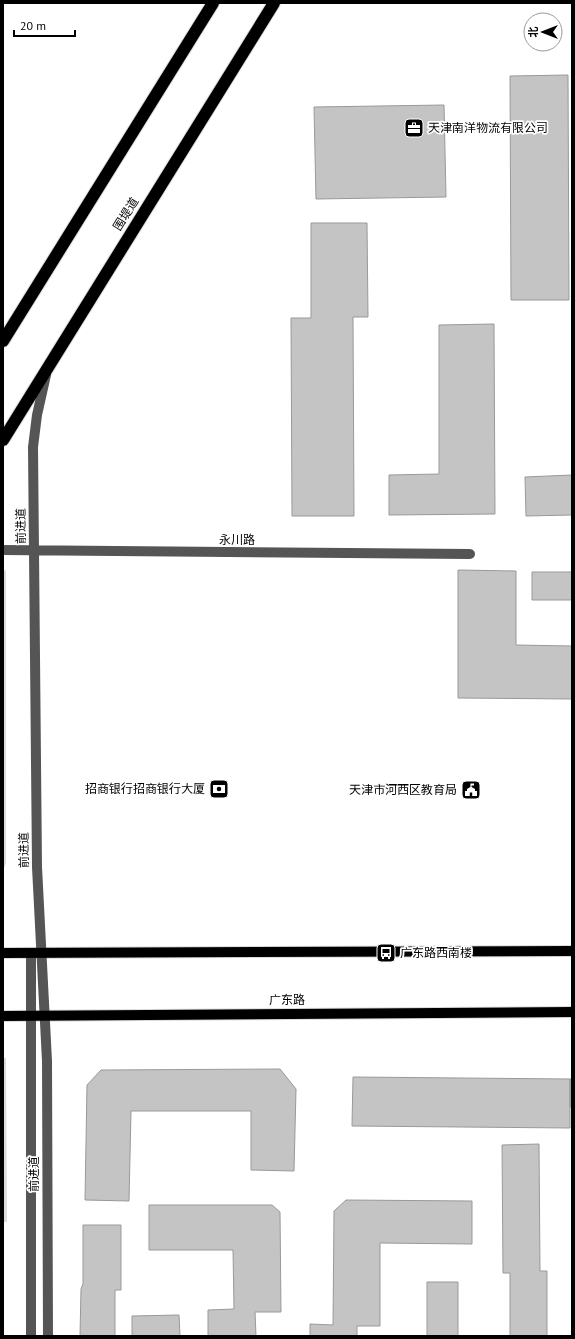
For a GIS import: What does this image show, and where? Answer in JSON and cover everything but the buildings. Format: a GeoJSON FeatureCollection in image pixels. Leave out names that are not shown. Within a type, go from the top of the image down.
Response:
{"type":"FeatureCollection","features":[{"type":"Feature","properties":{"kind":"highway"},"geometry":{"type":"LineString","coordinates":[[3,340],[213,3]]}},
{"type":"Feature","properties":{"kind":"highway","name":"围堤道"},"geometry":{"type":"LineString","coordinates":[[3,440],[48,365],[274,3]]}},
{"type":"Feature","properties":{"kind":"main road"},"geometry":{"type":"LineString","coordinates":[[202,20],[210,3]]}},
{"type":"Feature","properties":{"kind":"main road"},"geometry":{"type":"LineString","coordinates":[[3,953],[572,951]]}},
{"type":"Feature","properties":{"kind":"main road","name":"广东路"},"geometry":{"type":"LineString","coordinates":[[3,1016],[572,1012]]}},
{"type":"Feature","properties":{"kind":"street","name":"前进道"},"geometry":{"type":"LineString","coordinates":[[48,365],[34,431],[38,867],[47,1061],[48,1336]]}},
{"type":"Feature","properties":{"kind":"street","name":"永川路"},"geometry":{"type":"LineString","coordinates":[[3,550],[470,554]]}},
{"type":"Feature","properties":{"kind":"street","name":"前进道"},"geometry":{"type":"LineString","coordinates":[[31,954],[32,1336]]}},
{"type":"Feature","properties":{"kind":"shaded area"},"geometry":{"type":"Polygon","coordinates":[[[3,569],[6,571],[6,863],[3,871],[3,569]]]}},
{"type":"Feature","properties":{"kind":"shaded area"},"geometry":{"type":"Polygon","coordinates":[[[3,1058],[6,1058],[7,1222],[3,1222],[3,1058]]]}},
{"type":"Feature","properties":{"kind":"place","name":"天津南洋物流有限公司"},"geometry":{"type":"Point","coordinates":[414,128]}},
{"type":"Feature","properties":{"kind":"place","name":"招商银行招商银行大厦"},"geometry":{"type":"Point","coordinates":[219,789]}},
{"type":"Feature","properties":{"kind":"place","name":"天津市河西区教育局"},"geometry":{"type":"Point","coordinates":[471,790]}},
{"type":"Feature","properties":{"kind":"place","name":"广东路西南楼"},"geometry":{"type":"Point","coordinates":[386,953]}}]}
